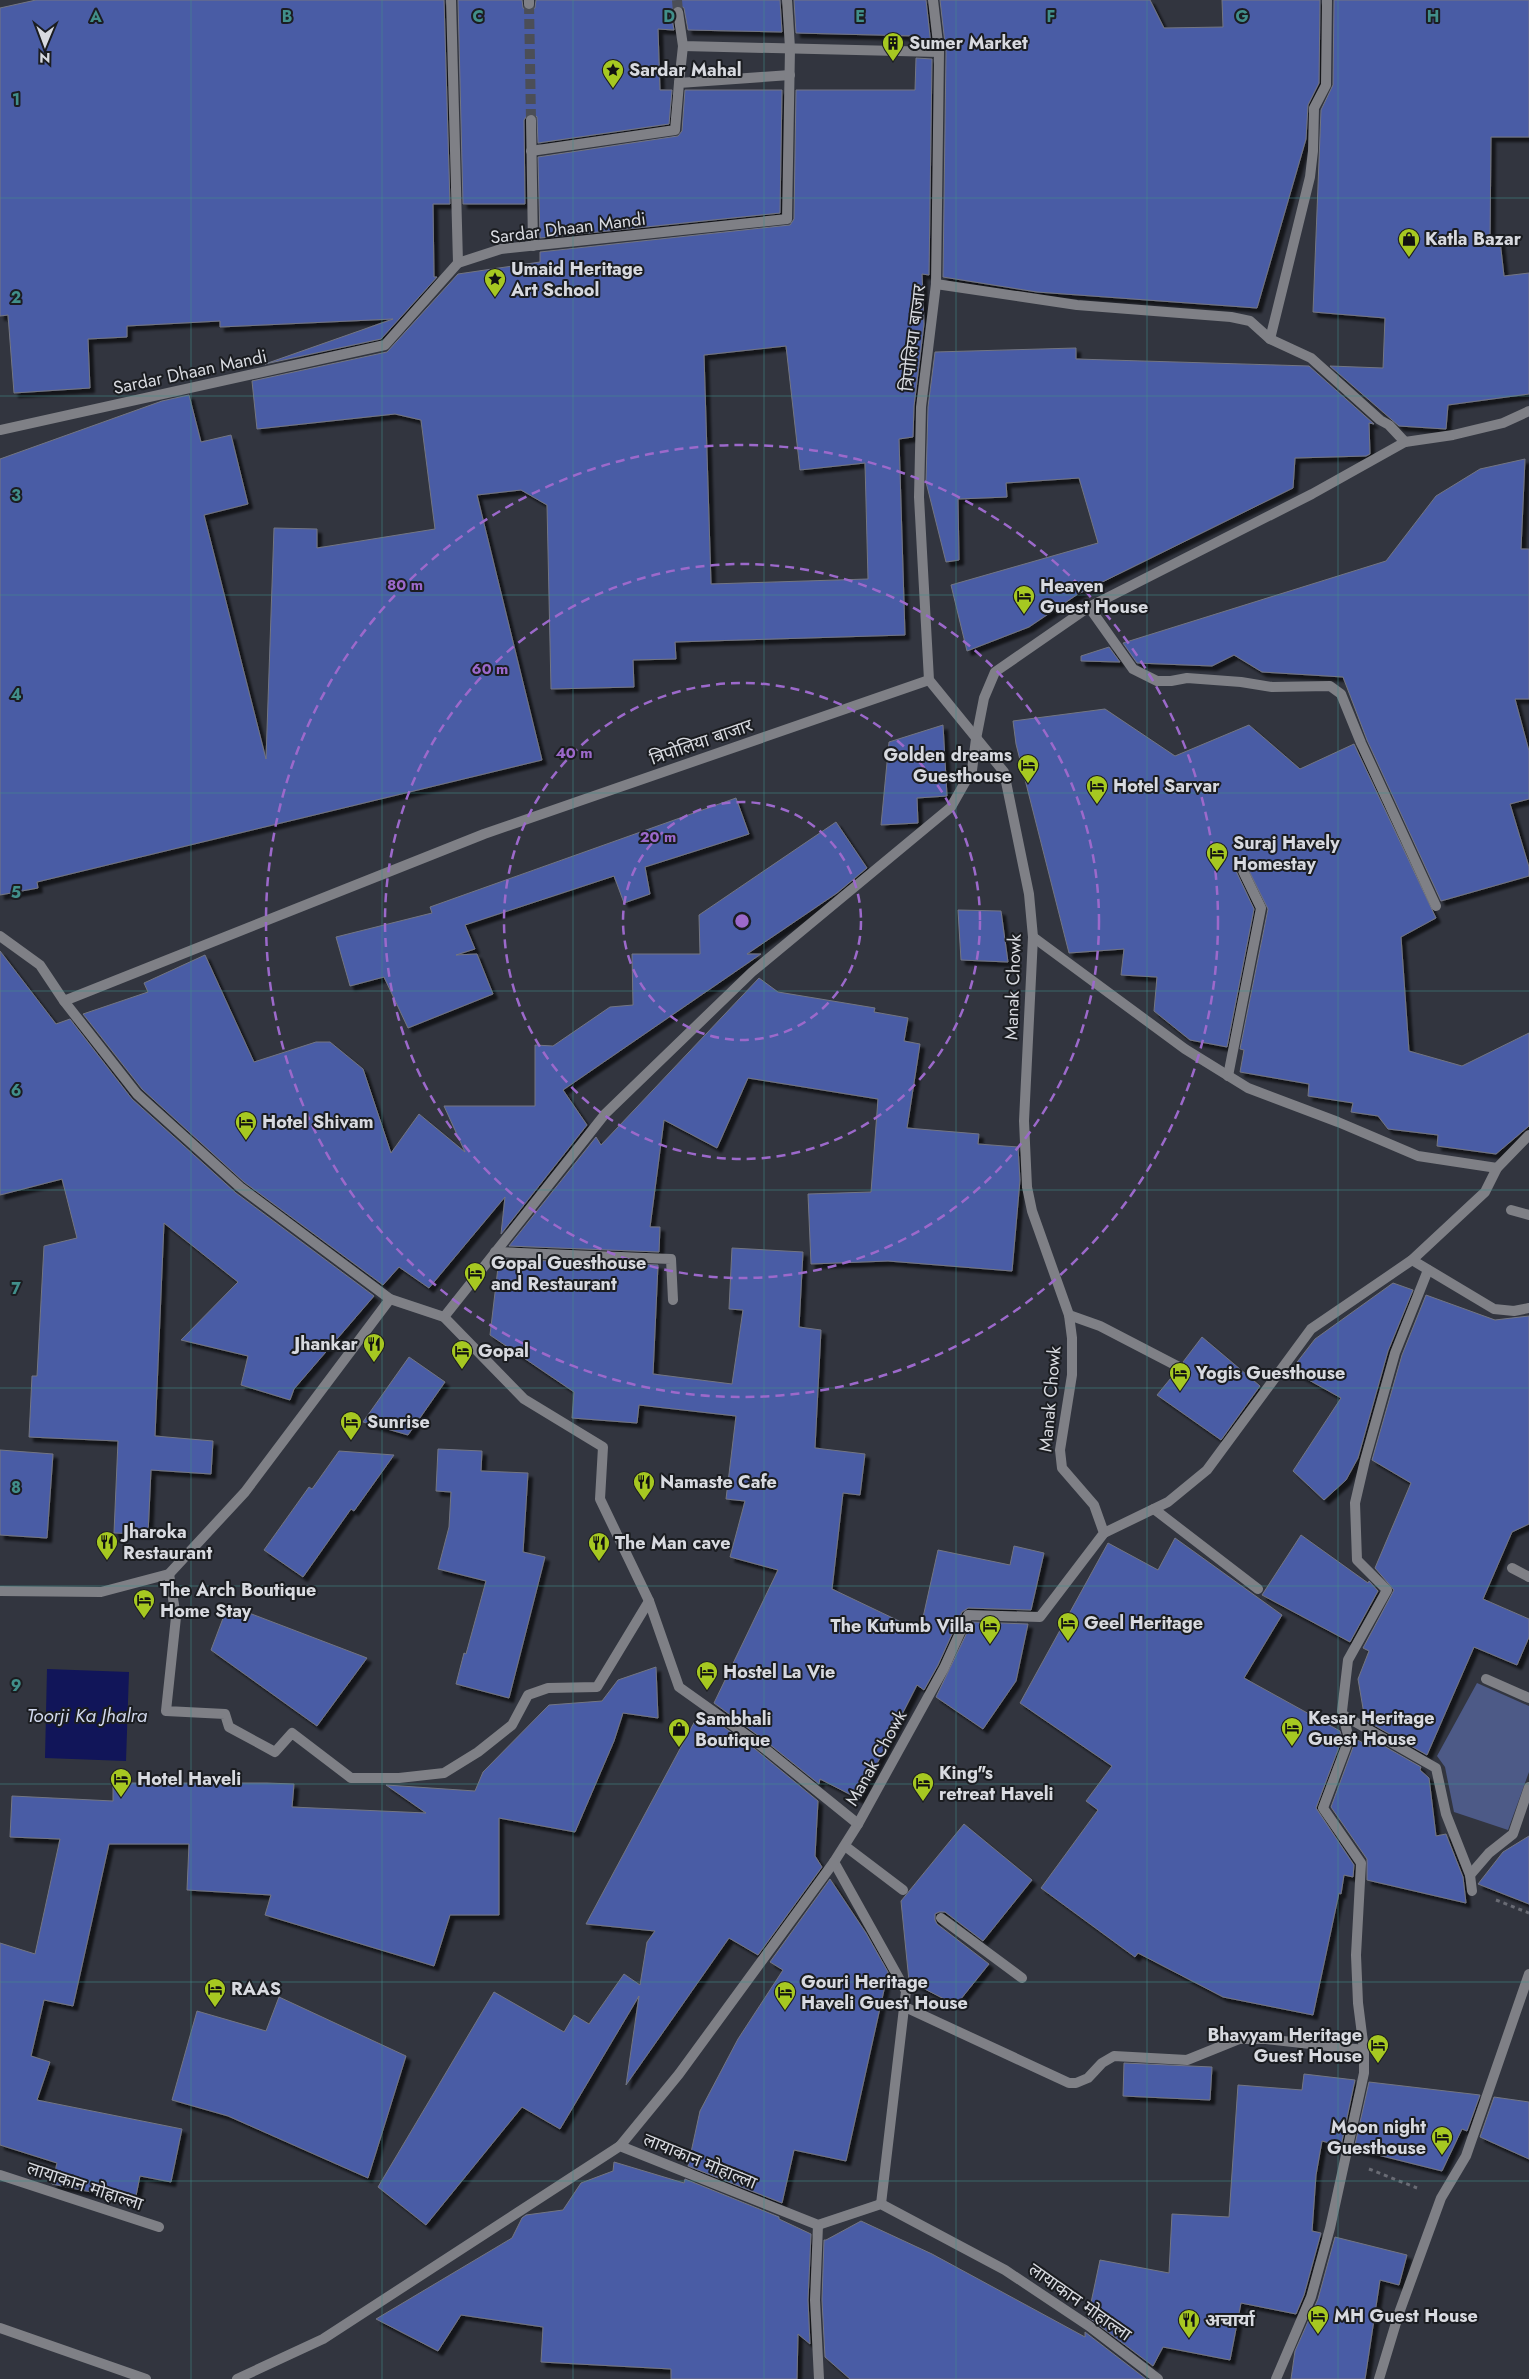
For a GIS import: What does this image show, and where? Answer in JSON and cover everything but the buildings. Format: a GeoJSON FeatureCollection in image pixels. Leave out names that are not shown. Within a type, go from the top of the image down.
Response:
{"type":"FeatureCollection","features":[{"type":"Feature","properties":{"kind":"street"},"geometry":{"type":"LineString","coordinates":[[451,0],[458,263]]}},
{"type":"Feature","properties":{"kind":"street","name":"Sardar Dhaan Mandi"},"geometry":{"type":"LineString","coordinates":[[0,430],[385,345],[458,263],[501,249],[788,219],[790,48],[787,0]]}},
{"type":"Feature","properties":{"kind":"street","name":"त्रिपोलिया बाजार"},"geometry":{"type":"LineString","coordinates":[[64,1001],[484,834],[929,680],[919,497],[922,407],[936,284],[939,52],[933,0]]}},
{"type":"Feature","properties":{"kind":"street"},"geometry":{"type":"LineString","coordinates":[[1270,339],[1310,177],[1314,108],[1326,85],[1327,0]]}},
{"type":"Feature","properties":{"kind":"street"},"geometry":{"type":"LineString","coordinates":[[531,151],[675,130],[683,46],[678,12]]}},
{"type":"Feature","properties":{"kind":"street"},"geometry":{"type":"LineString","coordinates":[[683,46],[939,52]]}},
{"type":"Feature","properties":{"kind":"street"},"geometry":{"type":"LineString","coordinates":[[679,83],[790,75]]}},
{"type":"Feature","properties":{"kind":"street"},"geometry":{"type":"LineString","coordinates":[[531,120],[533,246]]}},
{"type":"Feature","properties":{"kind":"street"},"geometry":{"type":"LineString","coordinates":[[936,284],[1077,304],[1231,317],[1250,321],[1270,339],[1311,358],[1380,420],[1390,425],[1405,442]]}},
{"type":"Feature","properties":{"kind":"street"},"geometry":{"type":"LineString","coordinates":[[444,1318],[605,1114],[752,972],[951,807],[972,770],[984,698],[995,672],[1089,607],[1312,494],[1405,442],[1454,435],[1503,423],[1529,411]]}},
{"type":"Feature","properties":{"kind":"street"},"geometry":{"type":"LineString","coordinates":[[1089,607],[1133,670],[1157,681],[1187,678],[1241,682],[1272,687],[1330,686],[1341,694],[1361,743],[1436,906]]}},
{"type":"Feature","properties":{"kind":"street"},"geometry":{"type":"LineString","coordinates":[[929,680],[976,739]]}},
{"type":"Feature","properties":{"kind":"street","name":"Manak Chowk"},"geometry":{"type":"LineString","coordinates":[[858,1824],[944,1668],[968,1615],[1040,1617],[1104,1533],[1094,1505],[1062,1468],[1060,1450],[1072,1375],[1069,1314],[1032,1211],[1027,1186],[1024,1121],[1033,937],[1029,894],[1004,772],[976,739]]}},
{"type":"Feature","properties":{"kind":"street"},"geometry":{"type":"LineString","coordinates":[[1228,1076],[1261,908],[1243,871]]}},
{"type":"Feature","properties":{"kind":"street"},"geometry":{"type":"LineString","coordinates":[[0,936],[40,965],[64,1001],[137,1094],[240,1187],[390,1299],[444,1318],[524,1399],[603,1447],[600,1499],[649,1601],[679,1687],[759,1744],[858,1824],[834,1862],[679,2074],[620,2146]]}},
{"type":"Feature","properties":{"kind":"street"},"geometry":{"type":"LineString","coordinates":[[1033,937],[1185,1049],[1248,1088],[1338,1122],[1418,1156],[1497,1168]]}},
{"type":"Feature","properties":{"kind":"street"},"geometry":{"type":"LineString","coordinates":[[1104,1533],[1168,1502],[1207,1470],[1311,1329],[1412,1260],[1485,1192],[1497,1168],[1529,1135]]}},
{"type":"Feature","properties":{"kind":"street"},"geometry":{"type":"LineString","coordinates":[[1511,1210],[1529,1214]]}},
{"type":"Feature","properties":{"kind":"street"},"geometry":{"type":"LineString","coordinates":[[495,1252],[671,1259],[673,1300]]}},
{"type":"Feature","properties":{"kind":"street"},"geometry":{"type":"LineString","coordinates":[[1412,1260],[1494,1309],[1514,1311],[1529,1308]]}},
{"type":"Feature","properties":{"kind":"street"},"geometry":{"type":"LineString","coordinates":[[1276,2379],[1311,2297],[1330,2228],[1364,2073],[1364,2050],[1358,2003],[1356,1954],[1361,1863],[1322,1808],[1349,1739],[1343,1715],[1348,1660],[1387,1590],[1357,1560],[1355,1504],[1395,1352],[1428,1270]]}},
{"type":"Feature","properties":{"kind":"street"},"geometry":{"type":"LineString","coordinates":[[0,1591],[101,1592],[170,1574],[245,1492],[390,1299]]}},
{"type":"Feature","properties":{"kind":"street"},"geometry":{"type":"LineString","coordinates":[[1069,1314],[1100,1326],[1179,1367]]}},
{"type":"Feature","properties":{"kind":"street"},"geometry":{"type":"LineString","coordinates":[[1154,1508],[1258,1590]]}},
{"type":"Feature","properties":{"kind":"street"},"geometry":{"type":"LineString","coordinates":[[1512,1568],[1529,1576]]}},
{"type":"Feature","properties":{"kind":"street"},"geometry":{"type":"LineString","coordinates":[[170,1574],[176,1617],[166,1711],[225,1714],[229,1727],[275,1752],[292,1733],[351,1778],[400,1778],[444,1773],[478,1752],[512,1726],[528,1695],[548,1688],[597,1687],[649,1601]]}},
{"type":"Feature","properties":{"kind":"street"},"geometry":{"type":"LineString","coordinates":[[1486,1678],[1529,1698]]}},
{"type":"Feature","properties":{"kind":"street"},"geometry":{"type":"LineString","coordinates":[[1343,1715],[1436,1768],[1446,1814],[1470,1875],[1472,1891]]}},
{"type":"Feature","properties":{"kind":"street"},"geometry":{"type":"LineString","coordinates":[[1470,1875],[1489,1853],[1514,1834],[1529,1788]]}},
{"type":"Feature","properties":{"kind":"street"},"geometry":{"type":"LineString","coordinates":[[845,1846],[903,1890]]}},
{"type":"Feature","properties":{"kind":"street"},"geometry":{"type":"LineString","coordinates":[[819,2379],[815,2300],[818,2225],[881,2204],[906,1992],[834,1862]]}},
{"type":"Feature","properties":{"kind":"street"},"geometry":{"type":"LineString","coordinates":[[941,1918],[1022,1978]]}},
{"type":"Feature","properties":{"kind":"street"},"geometry":{"type":"LineString","coordinates":[[1379,2379],[1399,2313],[1440,2198],[1466,2156],[1529,1974]]}},
{"type":"Feature","properties":{"kind":"street"},"geometry":{"type":"LineString","coordinates":[[905,2007],[1069,2083],[1076,2083],[1088,2078],[1102,2063],[1114,2056],[1187,2060],[1240,2039],[1266,2039],[1364,2050]]}},
{"type":"Feature","properties":{"kind":"street","name":"लायाकान मोहाल्ला"},"geometry":{"type":"LineString","coordinates":[[237,2379],[323,2339],[620,2146],[818,2225]]}},
{"type":"Feature","properties":{"kind":"street","name":"लायाकान मोहाल्ला"},"geometry":{"type":"LineString","coordinates":[[0,2175],[159,2227]]}},
{"type":"Feature","properties":{"kind":"street","name":"लायाकान मोहाल्ला"},"geometry":{"type":"LineString","coordinates":[[881,2204],[1005,2270],[1089,2326],[1158,2379]]}},
{"type":"Feature","properties":{"kind":"street"},"geometry":{"type":"LineString","coordinates":[[0,2328],[146,2379]]}},
{"type":"Feature","properties":{"kind":"path"},"geometry":{"type":"LineString","coordinates":[[1472,1891],[1529,1913]]}},
{"type":"Feature","properties":{"kind":"path"},"geometry":{"type":"LineString","coordinates":[[1346,2159],[1440,2198]]}},
{"type":"Feature","properties":{"kind":"shaded area"},"geometry":{"type":"Polygon","coordinates":[[[1477,1683],[1529,1706],[1529,1772],[1508,1830],[1454,1812],[1445,1767],[1437,1756],[1477,1683]]]}},
{"type":"Feature","properties":{"kind":"water","name":"Toorji Ka Jhalra"},"geometry":{"type":"Polygon","coordinates":[[[47,1669],[129,1672],[126,1761],[45,1758],[47,1669]]]}},
{"type":"Feature","properties":{"kind":"tunnel"},"geometry":{"type":"LineString","coordinates":[[677,0],[678,12]]}},
{"type":"Feature","properties":{"kind":"tunnel"},"geometry":{"type":"LineString","coordinates":[[529,4],[531,120]]}},
{"type":"Feature","properties":{"kind":"place","name":"Sumer Market"},"geometry":{"type":"Point","coordinates":[893,62]}},
{"type":"Feature","properties":{"kind":"place","name":"Sardar Mahal"},"geometry":{"type":"Point","coordinates":[613,89]}},
{"type":"Feature","properties":{"kind":"place","name":"Katla Bazar"},"geometry":{"type":"Point","coordinates":[1409,258]}},
{"type":"Feature","properties":{"kind":"place","name":"Umaid Heritage Art School"},"geometry":{"type":"Point","coordinates":[495,298]}},
{"type":"Feature","properties":{"kind":"place","name":"Heaven Guest House"},"geometry":{"type":"Point","coordinates":[1024,615]}},
{"type":"Feature","properties":{"kind":"place","name":"Golden dreams Guesthouse"},"geometry":{"type":"Point","coordinates":[1028,784]}},
{"type":"Feature","properties":{"kind":"place","name":"Hotel Sarvar"},"geometry":{"type":"Point","coordinates":[1097,805]}},
{"type":"Feature","properties":{"kind":"place","name":"Suraj Havely Homestay"},"geometry":{"type":"Point","coordinates":[1217,872]}},
{"type":"Feature","properties":{"kind":"place","name":"Hotel Shivam"},"geometry":{"type":"Point","coordinates":[246,1141]}},
{"type":"Feature","properties":{"kind":"place","name":"Gopal Guesthouse and Restaurant"},"geometry":{"type":"Point","coordinates":[475,1292]}},
{"type":"Feature","properties":{"kind":"place","name":"Jhankar"},"geometry":{"type":"Point","coordinates":[374,1363]}},
{"type":"Feature","properties":{"kind":"place","name":"Gopal"},"geometry":{"type":"Point","coordinates":[462,1370]}},
{"type":"Feature","properties":{"kind":"place","name":"Yogis Guesthouse"},"geometry":{"type":"Point","coordinates":[1180,1392]}},
{"type":"Feature","properties":{"kind":"place","name":"Sunrise"},"geometry":{"type":"Point","coordinates":[351,1441]}},
{"type":"Feature","properties":{"kind":"place","name":"Namaste Cafe"},"geometry":{"type":"Point","coordinates":[644,1501]}},
{"type":"Feature","properties":{"kind":"place","name":"Jharoka Restaurant"},"geometry":{"type":"Point","coordinates":[107,1561]}},
{"type":"Feature","properties":{"kind":"place","name":"The Man cave"},"geometry":{"type":"Point","coordinates":[599,1562]}},
{"type":"Feature","properties":{"kind":"place","name":"The Arch Boutique Home Stay"},"geometry":{"type":"Point","coordinates":[144,1619]}},
{"type":"Feature","properties":{"kind":"place","name":"Geel Heritage"},"geometry":{"type":"Point","coordinates":[1068,1642]}},
{"type":"Feature","properties":{"kind":"place","name":"The Kutumb Villa"},"geometry":{"type":"Point","coordinates":[990,1645]}},
{"type":"Feature","properties":{"kind":"place","name":"Hostel La Vie"},"geometry":{"type":"Point","coordinates":[707,1691]}},
{"type":"Feature","properties":{"kind":"place","name":"Kesar Heritage Guest House"},"geometry":{"type":"Point","coordinates":[1292,1747]}},
{"type":"Feature","properties":{"kind":"place","name":"Sambhali Boutique"},"geometry":{"type":"Point","coordinates":[679,1748]}},
{"type":"Feature","properties":{"kind":"place","name":"Hotel Haveli"},"geometry":{"type":"Point","coordinates":[121,1798]}},
{"type":"Feature","properties":{"kind":"place","name":"King\"s retreat Haveli"},"geometry":{"type":"Point","coordinates":[923,1802]}},
{"type":"Feature","properties":{"kind":"place","name":"RAAS"},"geometry":{"type":"Point","coordinates":[215,2008]}},
{"type":"Feature","properties":{"kind":"place","name":"Gouri Heritage Haveli Guest House"},"geometry":{"type":"Point","coordinates":[785,2011]}},
{"type":"Feature","properties":{"kind":"place","name":"Bhavyam Heritage Guest House"},"geometry":{"type":"Point","coordinates":[1378,2064]}},
{"type":"Feature","properties":{"kind":"place","name":"Moon night Guesthouse"},"geometry":{"type":"Point","coordinates":[1442,2156]}},
{"type":"Feature","properties":{"kind":"place","name":"MH Guest House"},"geometry":{"type":"Point","coordinates":[1318,2335]}},
{"type":"Feature","properties":{"kind":"place","name":"अचार्या"},"geometry":{"type":"Point","coordinates":[1189,2339]}}]}
